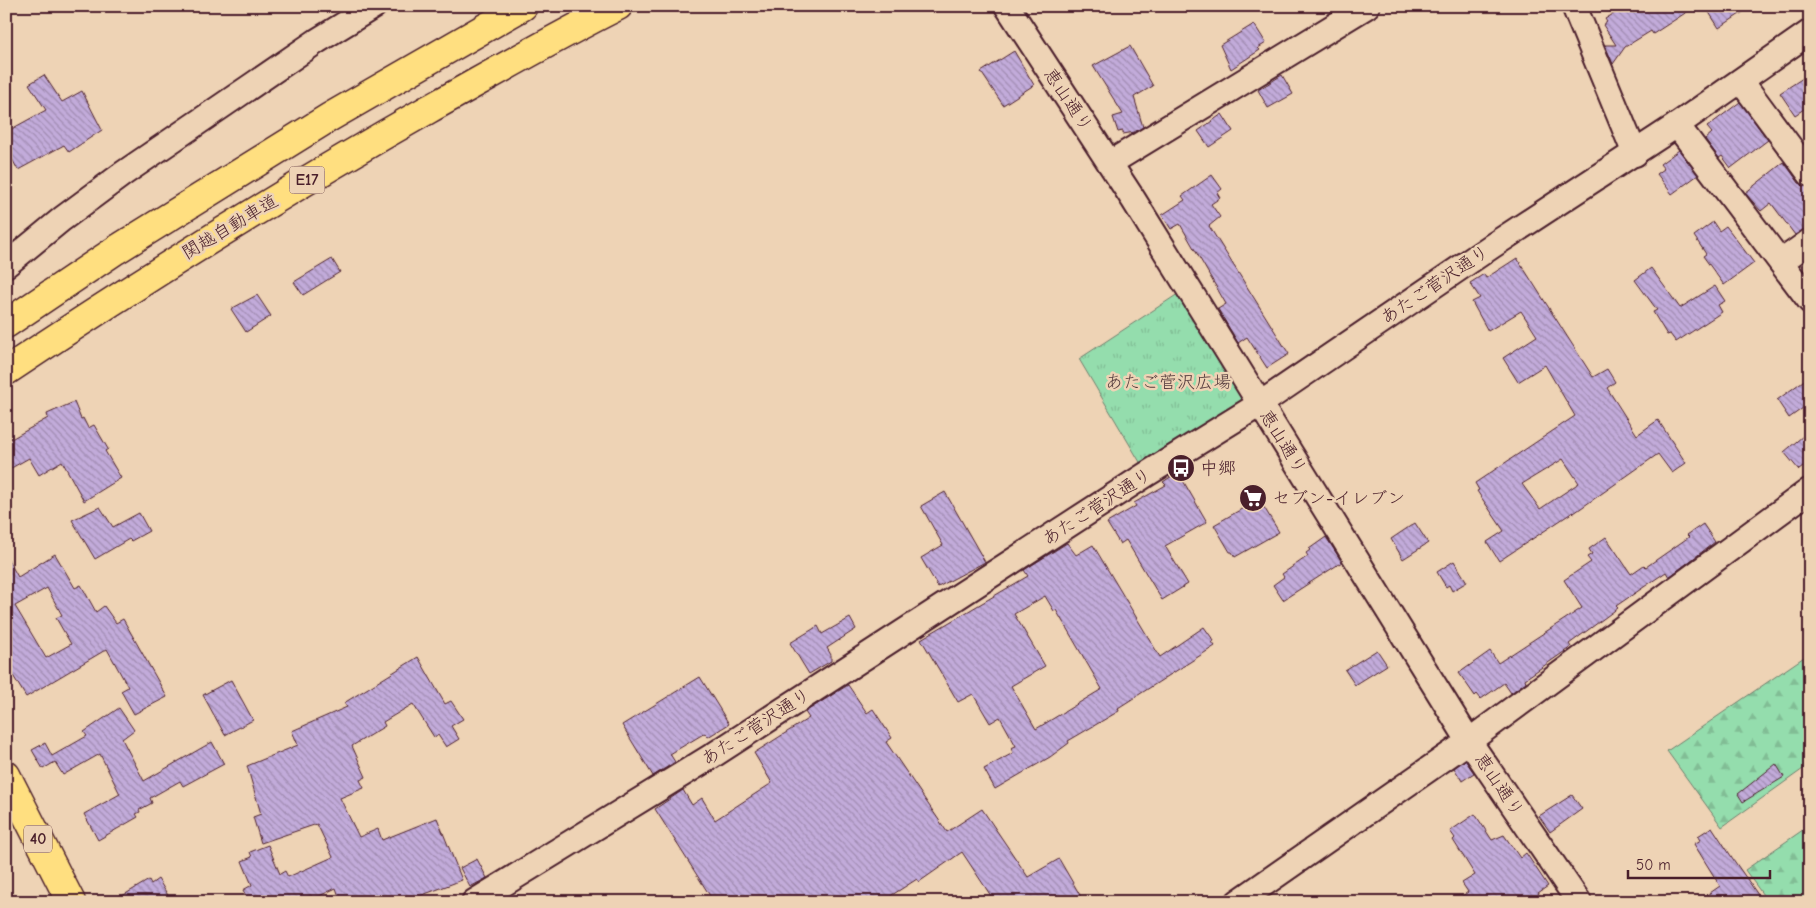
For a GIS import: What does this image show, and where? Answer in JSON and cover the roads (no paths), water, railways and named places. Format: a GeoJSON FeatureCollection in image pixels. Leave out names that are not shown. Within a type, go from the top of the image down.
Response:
{"type":"FeatureCollection","features":[{"type":"Feature","properties":{"kind":"main road","name":"E17"},"geometry":{"type":"LineString","coordinates":[[6,324],[116,250],[330,116],[523,6]]}},
{"type":"Feature","properties":{"kind":"main road","name":"関越自動車道"},"geometry":{"type":"LineString","coordinates":[[6,371],[140,282],[355,151],[560,35],[618,6]]}},
{"type":"Feature","properties":{"kind":"main road","name":"40"},"geometry":{"type":"LineString","coordinates":[[6,775],[71,902]]}},
{"type":"Feature","properties":{"kind":"street"},"geometry":{"type":"LineString","coordinates":[[6,265],[62,219],[124,173],[318,40],[374,6]]}},
{"type":"Feature","properties":{"kind":"street","name":"恵山通り"},"geometry":{"type":"LineString","coordinates":[[1006,6],[1110,163],[1469,741],[1579,902]]}},
{"type":"Feature","properties":{"kind":"street"},"geometry":{"type":"LineString","coordinates":[[1110,163],[1367,6]]}},
{"type":"Feature","properties":{"kind":"street"},"geometry":{"type":"LineString","coordinates":[[1582,10],[1635,154]]}},
{"type":"Feature","properties":{"kind":"street","name":"あたご菅沢通り"},"geometry":{"type":"LineString","coordinates":[[474,902],[712,756],[1139,479],[1260,404],[1492,246],[1635,154],[1810,32]]}},
{"type":"Feature","properties":{"kind":"street"},"geometry":{"type":"LineString","coordinates":[[1741,80],[1810,174]]}},
{"type":"Feature","properties":{"kind":"street"},"geometry":{"type":"LineString","coordinates":[[1677,125],[1810,301]]}},
{"type":"Feature","properties":{"kind":"street"},"geometry":{"type":"LineString","coordinates":[[1781,262],[1810,241]]}},
{"type":"Feature","properties":{"kind":"street"},"geometry":{"type":"LineString","coordinates":[[1238,902],[1469,741],[1810,490]]}},
{"type":"Feature","properties":{"kind":"place","name":"中郷"},"geometry":{"type":"Point","coordinates":[1181,468]}},
{"type":"Feature","properties":{"kind":"place","name":"セブン-イレブン"},"geometry":{"type":"Point","coordinates":[1253,498]}},
{"type":"Feature","properties":{"kind":"park label","name":"あたご菅沢広場"},"geometry":{"type":"Point","coordinates":[1168,382]}}]}
